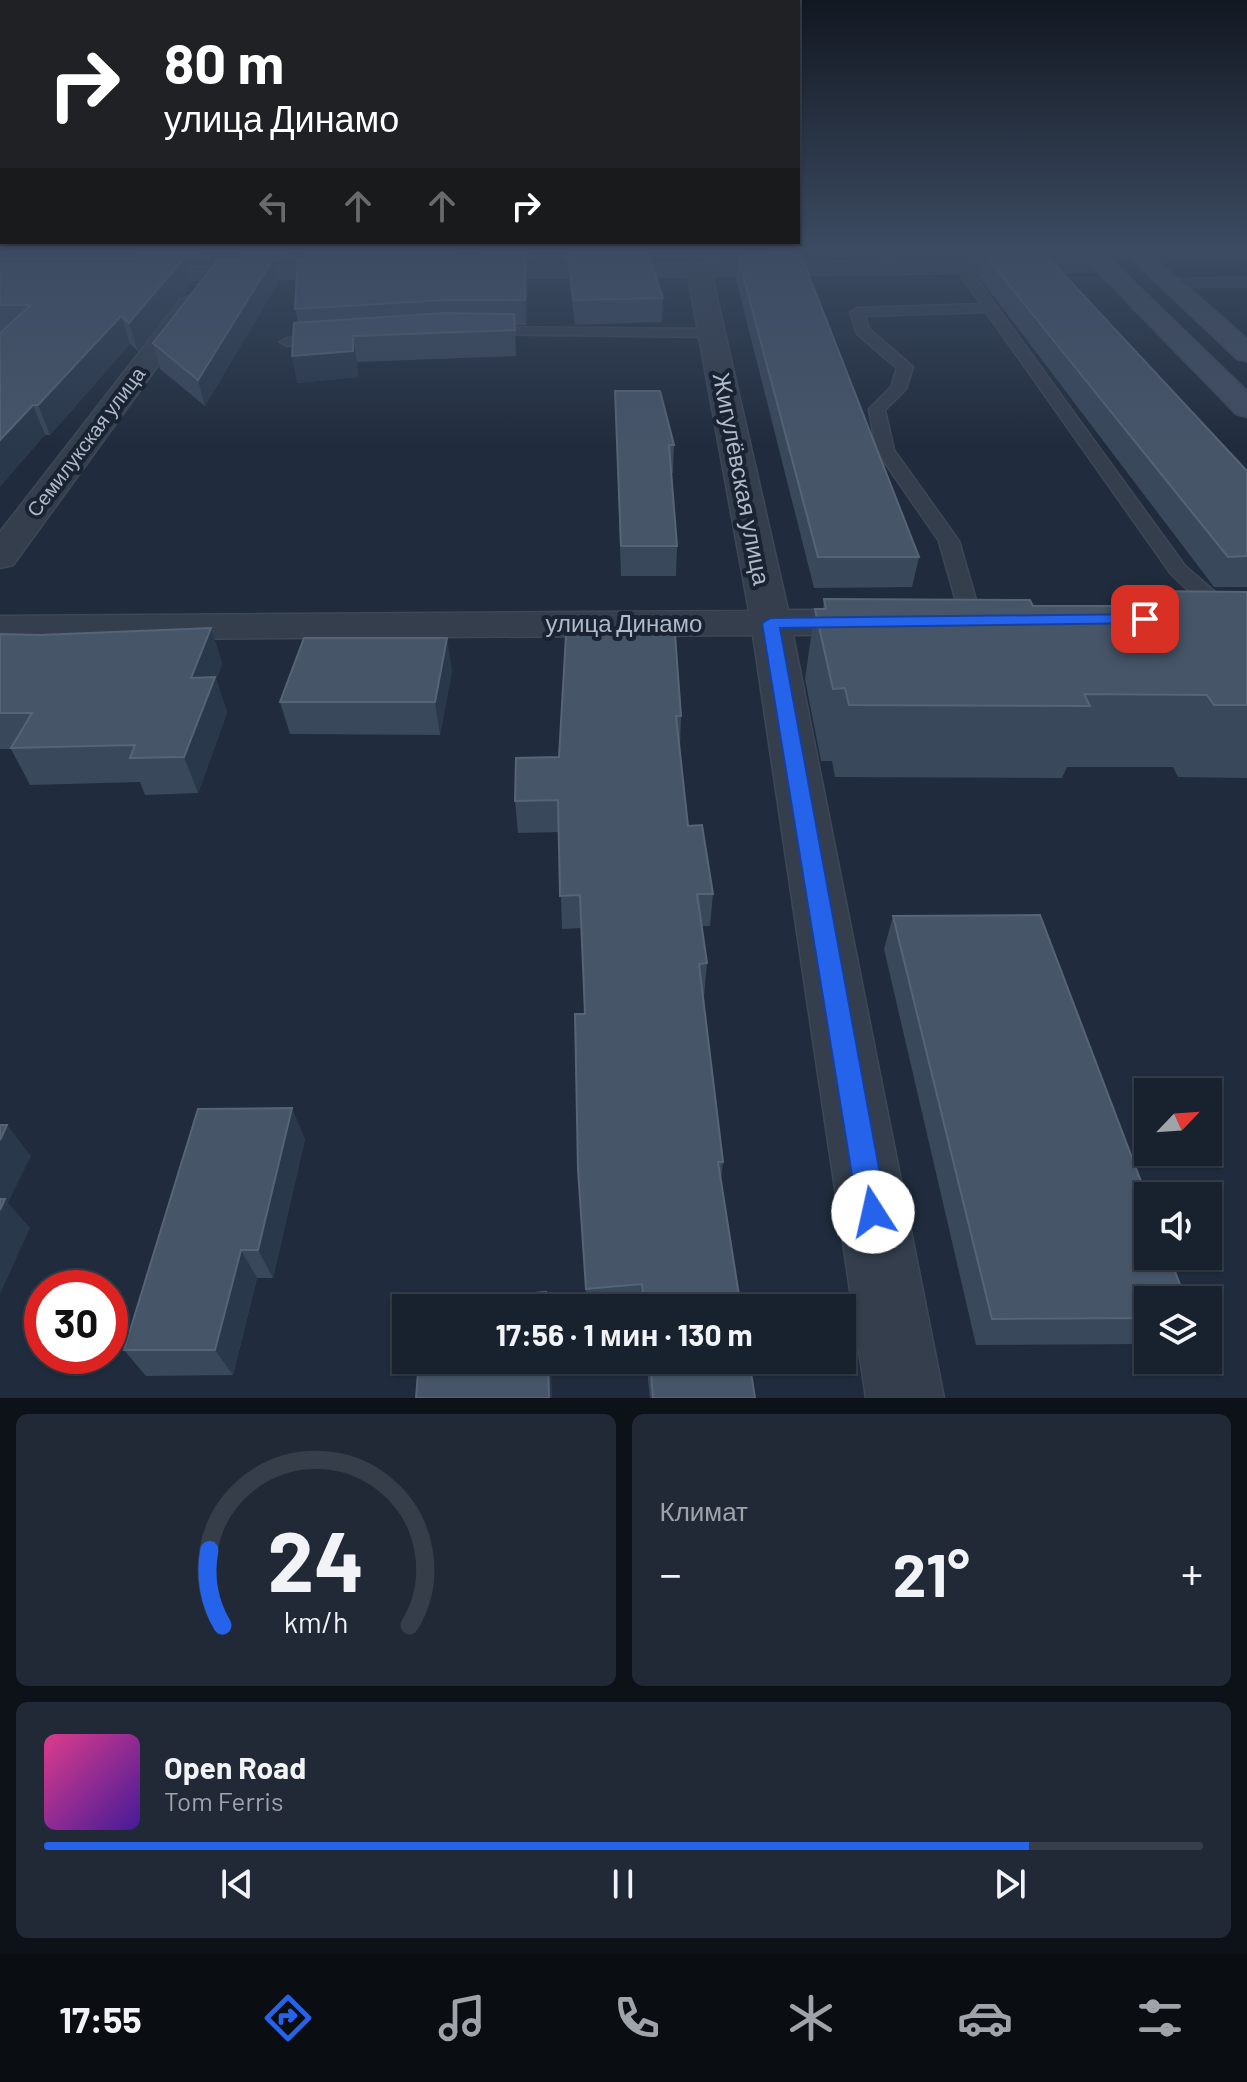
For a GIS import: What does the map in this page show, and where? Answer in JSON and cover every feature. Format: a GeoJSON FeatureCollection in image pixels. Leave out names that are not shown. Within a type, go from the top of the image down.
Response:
{"type":"FeatureCollection","features":[{"type":"Feature","properties":{"kind":"main road"},"geometry":{"type":"LineString","coordinates":[[1156,317],[1247,408]]}},
{"type":"Feature","properties":{"kind":"main road"},"geometry":{"type":"LineString","coordinates":[[1208,317],[1247,353]]}},
{"type":"Feature","properties":{"kind":"street","name":"Семилукская улица"},"geometry":{"type":"LineString","coordinates":[[0,557],[181,317]]}},
{"type":"Feature","properties":{"kind":"street","name":"Жигулёвская улица"},"geometry":{"type":"LineString","coordinates":[[711,317],[771,623],[905,1398]]}},
{"type":"Feature","properties":{"kind":"street"},"geometry":{"type":"LineString","coordinates":[[1171,619],[1240,618]]}},
{"type":"Feature","properties":{"kind":"street","name":"улица Динамо"},"geometry":{"type":"LineString","coordinates":[[0,628],[952,621]]}},
{"type":"Feature","properties":{"kind":"lane"},"geometry":{"type":"LineString","coordinates":[[858,317],[862,331],[905,367],[898,389],[877,409],[885,450],[949,541],[952,621]]}},
{"type":"Feature","properties":{"kind":"lane"},"geometry":{"type":"LineString","coordinates":[[997,317],[1178,570],[1240,618]]}},
{"type":"Feature","properties":{"kind":"lane"},"geometry":{"type":"LineString","coordinates":[[464,331],[712,333]]}},
{"type":"Feature","properties":{"kind":"lane"},"geometry":{"type":"LineString","coordinates":[[287,342],[343,337]]}},
{"type":"Feature","properties":{"kind":"building"},"geometry":{"type":"Polygon","coordinates":[[[17,317],[120,317],[38,405],[33,405],[0,440],[0,333],[17,317]]]}},
{"type":"Feature","properties":{"kind":"building"},"geometry":{"type":"Polygon","coordinates":[[[173,317],[237,317],[198,380],[153,343],[173,317]]]}},
{"type":"Feature","properties":{"kind":"building"},"geometry":{"type":"Polygon","coordinates":[[[381,317],[514,317],[515,330],[353,336],[353,351],[292,356],[294,323],[381,317]]]}},
{"type":"Feature","properties":{"kind":"building"},"geometry":{"type":"Polygon","coordinates":[[[754,317],[825,317],[919,557],[818,557],[754,317]]]}},
{"type":"Feature","properties":{"kind":"building"},"geometry":{"type":"Polygon","coordinates":[[[1035,317],[1104,317],[1247,471],[1247,556],[1228,557],[1035,317]]]}},
{"type":"Feature","properties":{"kind":"building"},"geometry":{"type":"Polygon","coordinates":[[[615,391],[660,391],[674,445],[669,445],[677,546],[621,546],[615,391]]]}},
{"type":"Feature","properties":{"kind":"building"},"geometry":{"type":"Polygon","coordinates":[[[1141,591],[1247,592],[1247,705],[1214,705],[1207,695],[1084,694],[1090,706],[849,705],[845,688],[833,689],[815,609],[826,609],[824,599],[1030,600],[1033,606],[1151,606],[1141,591]]]}},
{"type":"Feature","properties":{"kind":"building"},"geometry":{"type":"Polygon","coordinates":[[[211,628],[191,678],[215,677],[184,757],[130,758],[135,745],[11,748],[32,713],[0,713],[0,634],[211,628]]]}},
{"type":"Feature","properties":{"kind":"building"},"geometry":{"type":"Polygon","coordinates":[[[675,634],[681,716],[676,716],[688,826],[702,825],[713,894],[697,894],[707,963],[699,964],[723,1162],[718,1162],[739,1294],[643,1294],[642,1284],[586,1289],[578,1169],[575,1014],[585,1014],[580,895],[560,896],[558,800],[515,801],[516,758],[559,757],[566,635],[675,634]]]}},
{"type":"Feature","properties":{"kind":"building"},"geometry":{"type":"Polygon","coordinates":[[[304,638],[447,638],[435,702],[280,702],[304,638]]]}},
{"type":"Feature","properties":{"kind":"building"},"geometry":{"type":"Polygon","coordinates":[[[1040,915],[1141,1182],[1134,1182],[1134,1270],[1174,1270],[1181,1286],[1134,1286],[1134,1318],[992,1319],[893,916],[1040,915]]]}},
{"type":"Feature","properties":{"kind":"building"},"geometry":{"type":"Polygon","coordinates":[[[292,1108],[258,1250],[241,1250],[215,1350],[128,1350],[128,1337],[198,1109],[292,1108]]]}},
{"type":"Feature","properties":{"kind":"building"},"geometry":{"type":"Polygon","coordinates":[[[0,1125],[7,1125],[0,1140],[0,1125]]]}},
{"type":"Feature","properties":{"kind":"building"},"geometry":{"type":"Polygon","coordinates":[[[418,1374],[548,1374],[549,1398],[416,1398],[418,1374]]]}},
{"type":"Feature","properties":{"kind":"building"},"geometry":{"type":"Polygon","coordinates":[[[651,1374],[751,1374],[755,1398],[653,1398],[651,1374]]]}},
{"type":"Feature","properties":{"kind":"route"},"geometry":{"type":"LineString","coordinates":[[873,1212],[771,623],[1145,619]]}}]}
